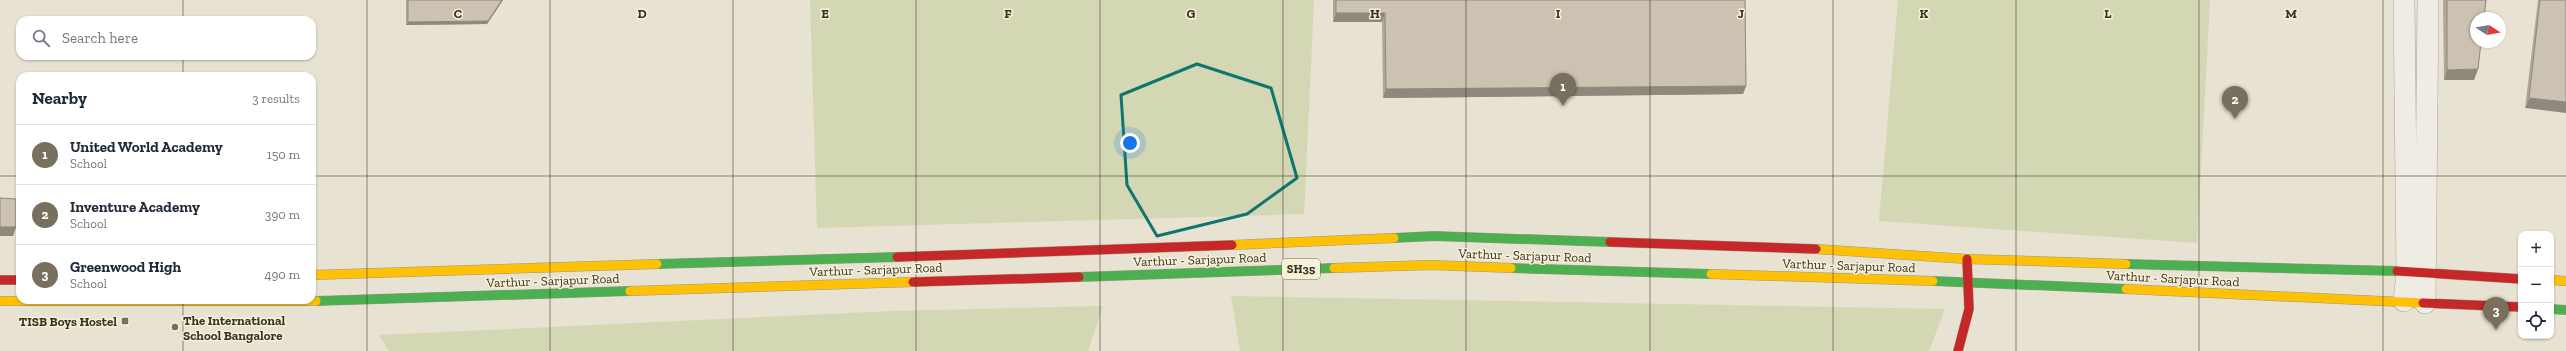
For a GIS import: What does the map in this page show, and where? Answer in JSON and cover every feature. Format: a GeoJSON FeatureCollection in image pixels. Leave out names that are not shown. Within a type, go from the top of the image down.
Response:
{"type":"FeatureCollection","features":[{"type":"Feature","properties":{"kind":"main road","name":"Varthur - Sarjapur Road"},"geometry":{"type":"LineString","coordinates":[[316,275],[1080,251],[1434,236],[1778,247],[1967,258],[2417,271],[2518,279]]}},
{"type":"Feature","properties":{"kind":"main road"},"geometry":{"type":"LineString","coordinates":[[1958,351],[1969,309],[1967,258]]}},
{"type":"Feature","properties":{"kind":"main road","name":"Varthur - Sarjapur Road"},"geometry":{"type":"LineString","coordinates":[[316,301],[1431,266],[1969,282],[2518,307]]}},
{"type":"Feature","properties":{"kind":"main road"},"geometry":{"type":"LineString","coordinates":[[0,280],[16,280]]}},
{"type":"Feature","properties":{"kind":"main road"},"geometry":{"type":"LineString","coordinates":[[2554,280],[2566,281]]}},
{"type":"Feature","properties":{"kind":"main road","name":"Varthur - Sarjapur Road"},"geometry":{"type":"LineString","coordinates":[[0,301],[16,301]]}},
{"type":"Feature","properties":{"kind":"main road"},"geometry":{"type":"LineString","coordinates":[[2554,309],[2566,310]]}},
{"type":"Feature","properties":{"kind":"street"},"geometry":{"type":"LineString","coordinates":[[2404,0],[2406,170],[2417,271],[2425,302]]}},
{"type":"Feature","properties":{"kind":"street"},"geometry":{"type":"LineString","coordinates":[[2404,301],[2417,271],[2427,169],[2428,0]]}},
{"type":"Feature","properties":{"kind":"street"},"geometry":{"type":"LineString","coordinates":[[2406,170],[2427,169]]}},
{"type":"Feature","properties":{"kind":"highlighted area"},"geometry":{"type":"Polygon","coordinates":[[[1197,64],[1271,88],[1297,178],[1247,214],[1157,236],[1127,185],[1121,95],[1197,64]]]}},
{"type":"Feature","properties":{"kind":"green space"},"geometry":{"type":"Polygon","coordinates":[[[810,0],[1314,0],[1304,214],[817,228],[810,0]]]}},
{"type":"Feature","properties":{"kind":"green space"},"geometry":{"type":"Polygon","coordinates":[[[1898,0],[2210,0],[2197,243],[1879,221],[1898,0]]]}},
{"type":"Feature","properties":{"kind":"green space"},"geometry":{"type":"Polygon","coordinates":[[[1231,296],[1945,309],[1929,351],[1240,351],[1231,296]]]}},
{"type":"Feature","properties":{"kind":"green space"},"geometry":{"type":"Polygon","coordinates":[[[1103,306],[1088,351],[389,351],[379,335],[893,311],[1103,306]]]}},
{"type":"Feature","properties":{"kind":"building"},"geometry":{"type":"Polygon","coordinates":[[[408,0],[502,0],[488,21],[408,22],[408,0]]]}},
{"type":"Feature","properties":{"kind":"building"},"geometry":{"type":"Polygon","coordinates":[[[1336,0],[1745,0],[1746,86],[1386,89],[1385,13],[1336,13],[1336,0]]]}},
{"type":"Feature","properties":{"kind":"building"},"geometry":{"type":"Polygon","coordinates":[[[2447,0],[2486,0],[2485,12],[2470,12],[2470,48],[2480,48],[2478,69],[2447,70],[2447,0]]]}},
{"type":"Feature","properties":{"kind":"building"},"geometry":{"type":"Polygon","coordinates":[[[2540,0],[2566,0],[2566,102],[2529,98],[2540,0]]]}},
{"type":"Feature","properties":{"kind":"building"},"geometry":{"type":"Polygon","coordinates":[[[0,198],[16,199],[16,227],[0,227],[0,198]]]}},
{"type":"Feature","properties":{"kind":"traffic: fast"},"geometry":{"type":"LineString","coordinates":[[1394,238],[1434,236],[1610,242]]}},
{"type":"Feature","properties":{"kind":"traffic: fast"},"geometry":{"type":"LineString","coordinates":[[657,264],[897,257]]}},
{"type":"Feature","properties":{"kind":"traffic: fast"},"geometry":{"type":"LineString","coordinates":[[2126,264],[2397,271]]}},
{"type":"Feature","properties":{"kind":"traffic: fast"},"geometry":{"type":"LineString","coordinates":[[1079,277],[1334,268]]}},
{"type":"Feature","properties":{"kind":"traffic: fast"},"geometry":{"type":"LineString","coordinates":[[1511,268],[1711,274]]}},
{"type":"Feature","properties":{"kind":"traffic: fast"},"geometry":{"type":"LineString","coordinates":[[1933,281],[2126,289]]}},
{"type":"Feature","properties":{"kind":"traffic: fast"},"geometry":{"type":"LineString","coordinates":[[316,301],[630,291]]}},
{"type":"Feature","properties":{"kind":"traffic: fast"},"geometry":{"type":"LineString","coordinates":[[2554,309],[2566,310]]}},
{"type":"Feature","properties":{"kind":"traffic: slow"},"geometry":{"type":"LineString","coordinates":[[1232,245],[1394,238]]}},
{"type":"Feature","properties":{"kind":"traffic: slow"},"geometry":{"type":"LineString","coordinates":[[1816,249],[1967,259],[2126,264]]}},
{"type":"Feature","properties":{"kind":"traffic: slow"},"geometry":{"type":"LineString","coordinates":[[316,275],[657,264]]}},
{"type":"Feature","properties":{"kind":"traffic: slow"},"geometry":{"type":"LineString","coordinates":[[1334,268],[1431,265],[1511,268]]}},
{"type":"Feature","properties":{"kind":"traffic: slow"},"geometry":{"type":"LineString","coordinates":[[1711,274],[1933,281]]}},
{"type":"Feature","properties":{"kind":"traffic: slow"},"geometry":{"type":"LineString","coordinates":[[2554,280],[2566,281]]}},
{"type":"Feature","properties":{"kind":"traffic: slow"},"geometry":{"type":"LineString","coordinates":[[630,291],[913,282]]}},
{"type":"Feature","properties":{"kind":"traffic: slow"},"geometry":{"type":"LineString","coordinates":[[2126,289],[2423,303]]}},
{"type":"Feature","properties":{"kind":"traffic: slow"},"geometry":{"type":"LineString","coordinates":[[0,301],[16,301]]}},
{"type":"Feature","properties":{"kind":"traffic: jam"},"geometry":{"type":"LineString","coordinates":[[1610,242],[1816,249]]}},
{"type":"Feature","properties":{"kind":"traffic: jam"},"geometry":{"type":"LineString","coordinates":[[897,257],[1232,245]]}},
{"type":"Feature","properties":{"kind":"traffic: jam"},"geometry":{"type":"LineString","coordinates":[[1958,351],[1969,309],[1967,259]]}},
{"type":"Feature","properties":{"kind":"traffic: jam"},"geometry":{"type":"LineString","coordinates":[[2397,271],[2518,279]]}},
{"type":"Feature","properties":{"kind":"traffic: jam"},"geometry":{"type":"LineString","coordinates":[[913,282],[1079,277]]}},
{"type":"Feature","properties":{"kind":"traffic: jam"},"geometry":{"type":"LineString","coordinates":[[0,280],[16,280]]}},
{"type":"Feature","properties":{"kind":"traffic: jam"},"geometry":{"type":"LineString","coordinates":[[2423,303],[2518,307]]}},
{"type":"Feature","properties":{"kind":"place","name":"United World Academy"},"geometry":{"type":"Point","coordinates":[1563,106]}},
{"type":"Feature","properties":{"kind":"place","name":"Inventure Academy"},"geometry":{"type":"Point","coordinates":[2235,119]}},
{"type":"Feature","properties":{"kind":"place","name":"TISB Boys Hostel"},"geometry":{"type":"Point","coordinates":[125,321]}},
{"type":"Feature","properties":{"kind":"place","name":"The International School Bangalore"},"geometry":{"type":"Point","coordinates":[175,327]}},
{"type":"Feature","properties":{"kind":"place","name":"Greenwood High"},"geometry":{"type":"Point","coordinates":[2496,330]}}]}
